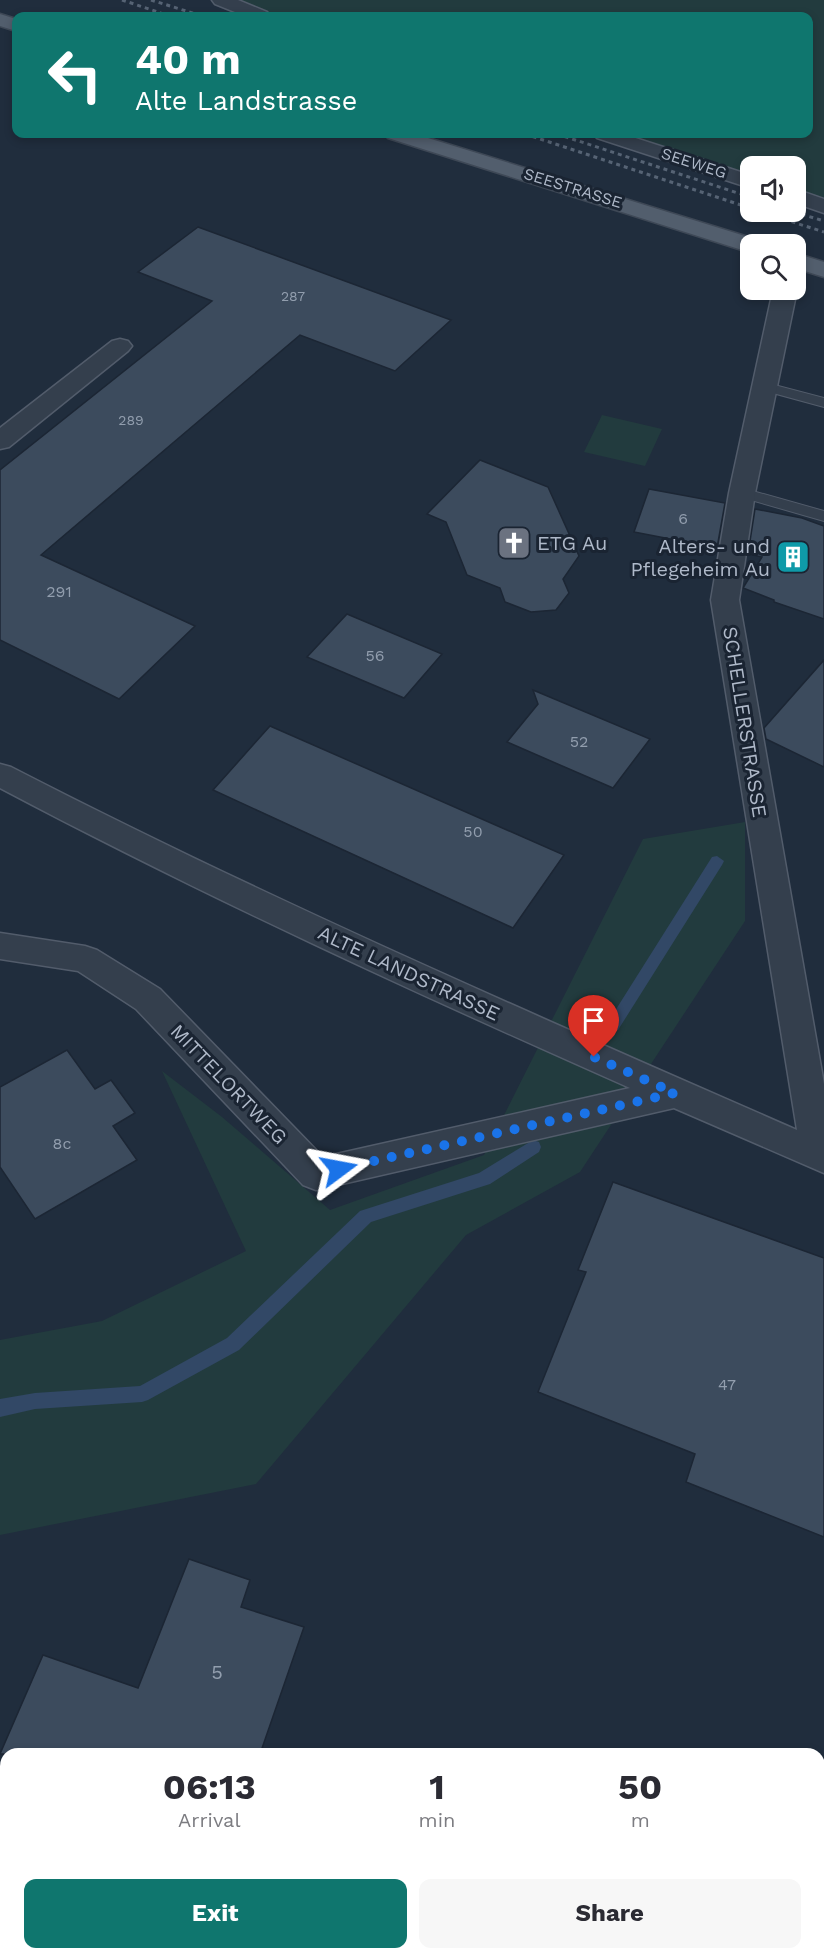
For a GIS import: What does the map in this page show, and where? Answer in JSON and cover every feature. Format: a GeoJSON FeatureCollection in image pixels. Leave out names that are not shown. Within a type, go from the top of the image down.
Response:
{"type":"FeatureCollection","features":[{"type":"Feature","properties":{"kind":"main road","name":"SEESTRASSE"},"geometry":{"type":"LineString","coordinates":[[408,138],[740,242]]}},
{"type":"Feature","properties":{"kind":"main road"},"geometry":{"type":"LineString","coordinates":[[806,264],[824,270]]}},
{"type":"Feature","properties":{"kind":"street"},"geometry":{"type":"LineString","coordinates":[[222,0],[250,12]]}},
{"type":"Feature","properties":{"kind":"street","name":"SEEWEG"},"geometry":{"type":"LineString","coordinates":[[616,138],[740,179]]}},
{"type":"Feature","properties":{"kind":"street"},"geometry":{"type":"LineString","coordinates":[[806,200],[824,206]]}},
{"type":"Feature","properties":{"kind":"street","name":"SCHELLERSTRASSE"},"geometry":{"type":"LineString","coordinates":[[783,300],[742,493],[725,600],[821,1157]]}},
{"type":"Feature","properties":{"kind":"street"},"geometry":{"type":"LineString","coordinates":[[0,441],[120,346]]}},
{"type":"Feature","properties":{"kind":"street","name":"ALTE LANDSTRASSE"},"geometry":{"type":"LineString","coordinates":[[0,775],[157,855],[479,1006],[821,1157]]}},
{"type":"Feature","properties":{"kind":"street","name":"MITTELORTWEG"},"geometry":{"type":"LineString","coordinates":[[0,946],[85,959],[148,999],[316,1174],[675,1093]]}},
{"type":"Feature","properties":{"kind":"lane"},"geometry":{"type":"LineString","coordinates":[[763,387],[824,403]]}},
{"type":"Feature","properties":{"kind":"lane"},"geometry":{"type":"LineString","coordinates":[[742,493],[824,516]]}},
{"type":"Feature","properties":{"kind":"green space"},"geometry":{"type":"Polygon","coordinates":[[[222,0],[824,0],[824,206],[806,200],[806,156],[740,156],[740,179],[616,138],[813,138],[813,12],[250,12],[222,0]]]}},
{"type":"Feature","properties":{"kind":"green space"},"geometry":{"type":"Polygon","coordinates":[[[602,415],[662,429],[645,466],[584,452],[602,415]]]}},
{"type":"Feature","properties":{"kind":"green space"},"geometry":{"type":"Polygon","coordinates":[[[745,822],[745,921],[580,1172],[466,1235],[256,1484],[0,1535],[0,1340],[102,1321],[246,1251],[162,1071],[222,1117],[330,1210],[484,1155],[643,839],[745,822]]]}},
{"type":"Feature","properties":{"kind":"building"},"geometry":{"type":"Polygon","coordinates":[[[198,227],[451,320],[395,371],[300,335],[41,555],[195,626],[119,699],[0,640],[0,470],[212,301],[138,272],[198,227]]]}},
{"type":"Feature","properties":{"kind":"building","name":"ETG Au"},"geometry":{"type":"Polygon","coordinates":[[[480,460],[548,487],[579,556],[563,579],[569,593],[556,610],[531,612],[505,602],[500,588],[467,575],[446,522],[427,514],[480,460]]]}},
{"type":"Feature","properties":{"kind":"building"},"geometry":{"type":"Polygon","coordinates":[[[649,489],[725,503],[717,548],[634,532],[649,489]]]}},
{"type":"Feature","properties":{"kind":"building","name":"Alters- und Pflegeheim Au"},"geometry":{"type":"Polygon","coordinates":[[[755,509],[802,518],[824,526],[824,619],[774,602],[774,600],[743,588],[762,557],[748,554],[755,509]]]}},
{"type":"Feature","properties":{"kind":"building"},"geometry":{"type":"Polygon","coordinates":[[[347,614],[442,654],[404,698],[307,657],[347,614]]]}},
{"type":"Feature","properties":{"kind":"building"},"geometry":{"type":"Polygon","coordinates":[[[824,660],[824,767],[766,739],[764,728],[824,660]]]}},
{"type":"Feature","properties":{"kind":"building"},"geometry":{"type":"Polygon","coordinates":[[[533,690],[650,739],[613,788],[507,742],[538,704],[533,690]]]}},
{"type":"Feature","properties":{"kind":"building"},"geometry":{"type":"Polygon","coordinates":[[[270,726],[564,855],[513,928],[213,790],[270,726]]]}},
{"type":"Feature","properties":{"kind":"building"},"geometry":{"type":"Polygon","coordinates":[[[67,1050],[95,1089],[111,1080],[135,1113],[113,1126],[137,1160],[35,1219],[0,1167],[0,1087],[67,1050]]]}},
{"type":"Feature","properties":{"kind":"building"},"geometry":{"type":"Polygon","coordinates":[[[613,1182],[824,1258],[824,1537],[686,1482],[695,1454],[538,1392],[586,1272],[578,1270],[613,1182]]]}},
{"type":"Feature","properties":{"kind":"building"},"geometry":{"type":"Polygon","coordinates":[[[189,1559],[250,1580],[241,1607],[304,1627],[262,1748],[3,1748],[43,1655],[138,1688],[189,1559]]]}},
{"type":"Feature","properties":{"kind":"waterway"},"geometry":{"type":"LineString","coordinates":[[613,1026],[717,861]]}},
{"type":"Feature","properties":{"kind":"waterway"},"geometry":{"type":"LineString","coordinates":[[0,1408],[35,1401],[142,1394],[233,1344],[366,1216],[484,1179],[533,1147]]}},
{"type":"Feature","properties":{"kind":"railway"},"geometry":{"type":"LineString","coordinates":[[122,0],[158,12]]}},
{"type":"Feature","properties":{"kind":"railway"},"geometry":{"type":"LineString","coordinates":[[151,0],[189,12]]}},
{"type":"Feature","properties":{"kind":"railway"},"geometry":{"type":"LineString","coordinates":[[537,138],[740,205]]}},
{"type":"Feature","properties":{"kind":"railway"},"geometry":{"type":"LineString","coordinates":[[569,138],[740,194]]}},
{"type":"Feature","properties":{"kind":"railway"},"geometry":{"type":"LineString","coordinates":[[806,216],[824,221]]}},
{"type":"Feature","properties":{"kind":"railway"},"geometry":{"type":"LineString","coordinates":[[792,222],[824,232]]}},
{"type":"Feature","properties":{"kind":"place","name":"ETG Au"},"geometry":{"type":"Point","coordinates":[514,543]}},
{"type":"Feature","properties":{"kind":"place","name":"Alters- und Pflegeheim Au"},"geometry":{"type":"Point","coordinates":[793,557]}},
{"type":"Feature","properties":{"kind":"route"},"geometry":{"type":"LineString","coordinates":[[339,1169],[675,1093],[594,1057]]}}]}
